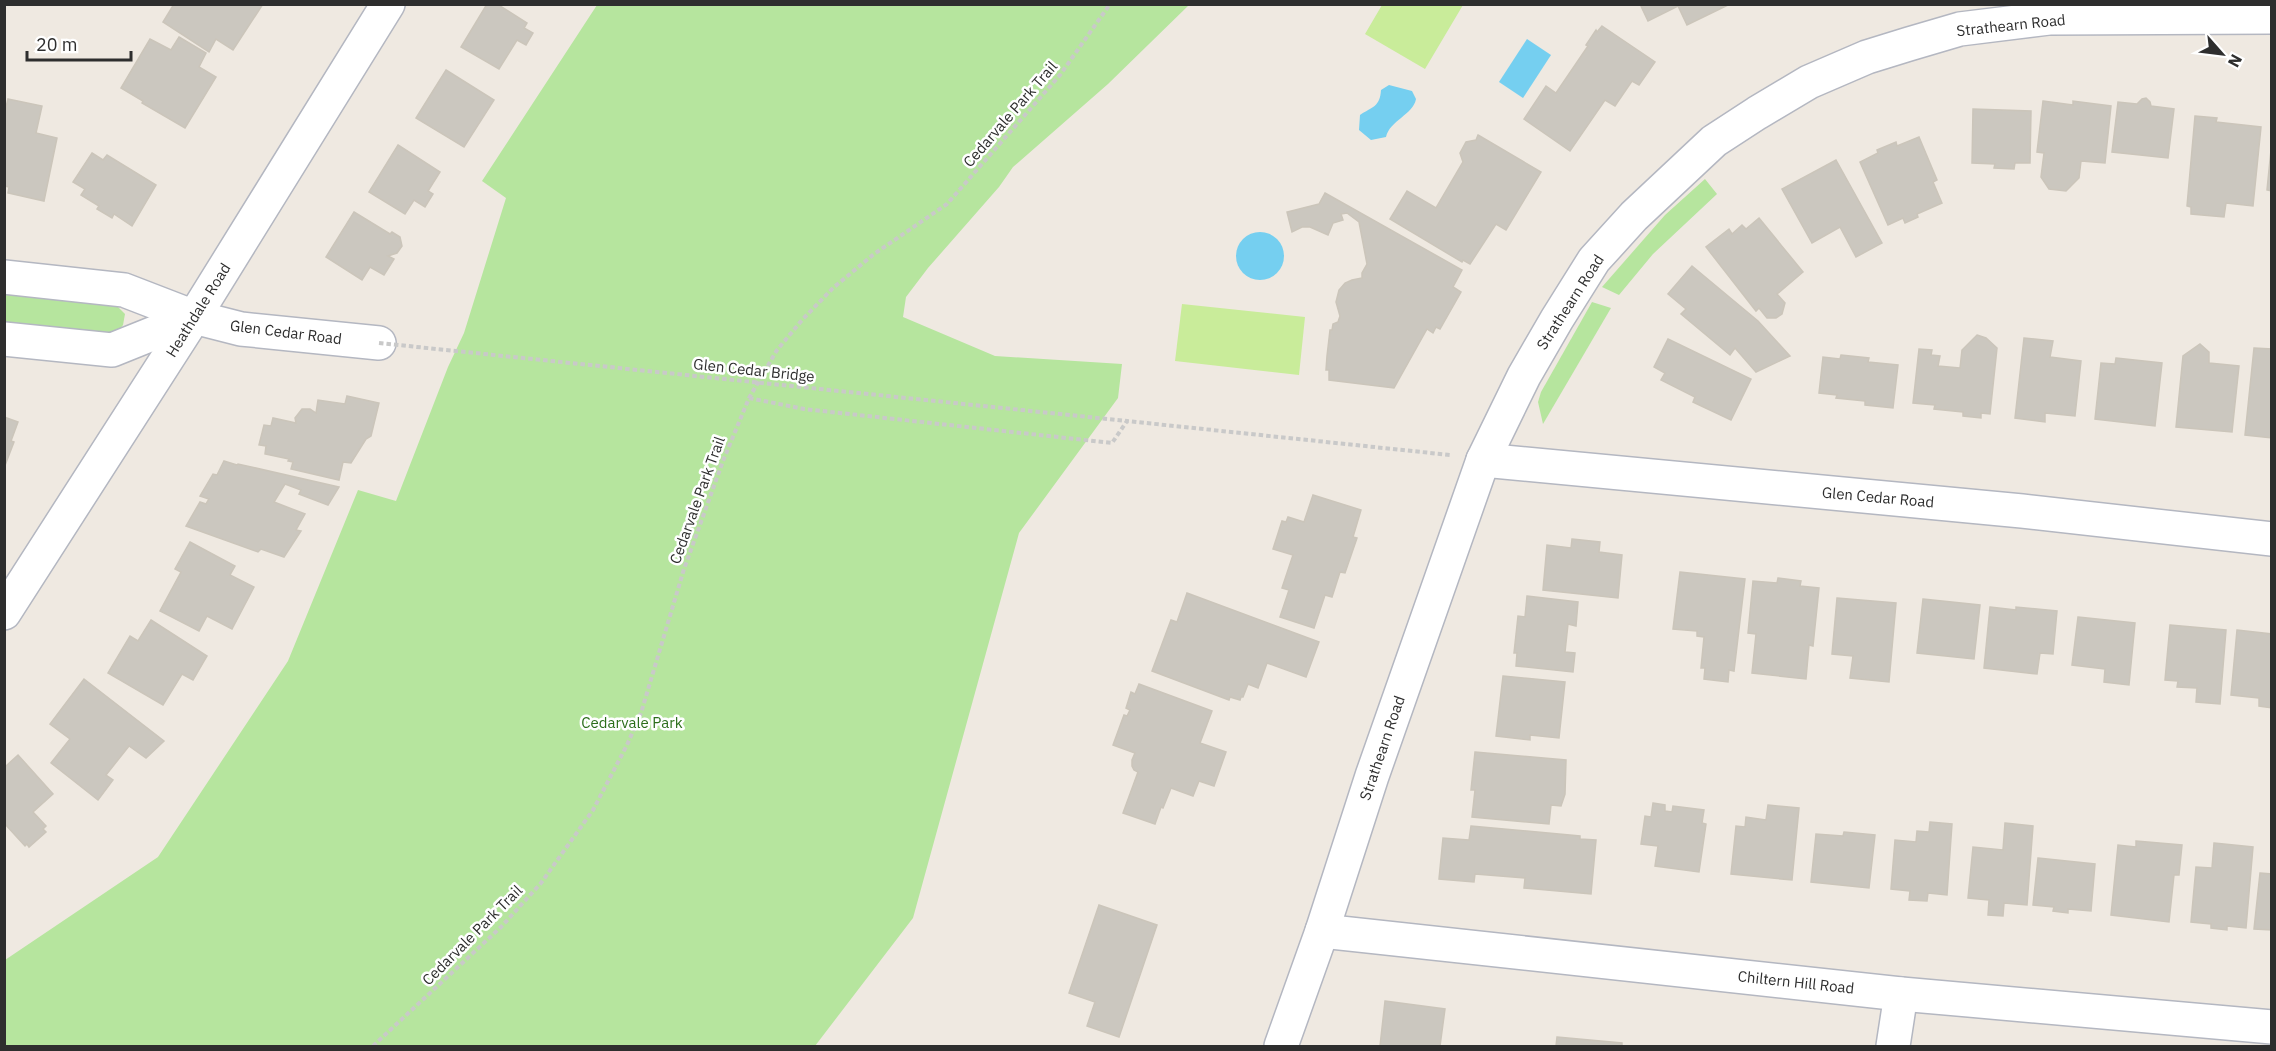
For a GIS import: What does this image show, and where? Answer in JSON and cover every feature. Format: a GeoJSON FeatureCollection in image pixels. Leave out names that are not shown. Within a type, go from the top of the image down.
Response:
{"type":"FeatureCollection","features":[{"type":"Feature","properties":{"kind":"street","name":"Heathdale Road"},"geometry":{"type":"LineString","coordinates":[[4,613],[194,317],[388,4]]}},
{"type":"Feature","properties":{"kind":"street","name":"Strathearn Road"},"geometry":{"type":"LineString","coordinates":[[1281,1047],[1322,931],[1372,776],[1483,460],[1524,376],[1594,260],[1634,216],[1714,141],[1809,82],[1867,57],[1960,29],[2049,18],[2271,17]]}},
{"type":"Feature","properties":{"kind":"street","name":"Glen Cedar Road"},"geometry":{"type":"LineString","coordinates":[[4,277],[124,290],[194,317],[241,329],[379,343]]}},
{"type":"Feature","properties":{"kind":"street"},"geometry":{"type":"LineString","coordinates":[[4,339],[112,350],[194,317]]}},
{"type":"Feature","properties":{"kind":"street","name":"Glen Cedar Road"},"geometry":{"type":"LineString","coordinates":[[1483,460],[2010,510],[2271,539]]}},
{"type":"Feature","properties":{"kind":"street","name":"Chiltern Hill Road"},"geometry":{"type":"LineString","coordinates":[[1322,931],[1901,994],[2271,1027]]}},
{"type":"Feature","properties":{"kind":"street"},"geometry":{"type":"LineString","coordinates":[[1893,1047],[1901,994]]}},
{"type":"Feature","properties":{"kind":"path","name":"Cedarvale Park Trail"},"geometry":{"type":"LineString","coordinates":[[373,1047],[501,927],[541,883],[593,810],[627,745],[644,704],[684,569],[723,460],[749,398],[777,350],[833,288],[873,254],[947,204],[1060,75],[1110,4]]}},
{"type":"Feature","properties":{"kind":"path","name":"Glen Cedar Bridge"},"geometry":{"type":"LineString","coordinates":[[379,343],[1412,450],[1483,460]]}},
{"type":"Feature","properties":{"kind":"path"},"geometry":{"type":"LineString","coordinates":[[749,398],[804,409],[1112,444],[1127,421]]}},
{"type":"Feature","properties":{"kind":"green space","name":"Cedarvale Park"},"geometry":{"type":"Polygon","coordinates":[[[597,5],[1189,5],[1108,84],[1013,167],[999,187],[928,268],[906,297],[903,317],[995,356],[1122,364],[1118,398],[1019,533],[913,918],[815,1046],[5,1046],[5,960],[158,857],[288,661],[358,490],[396,501],[448,367],[464,333],[506,198],[482,181],[597,5]]]}},
{"type":"Feature","properties":{"kind":"green space"},"geometry":{"type":"Polygon","coordinates":[[[1382,5],[1463,5],[1425,69],[1365,34],[1382,5]]]}},
{"type":"Feature","properties":{"kind":"green space"},"geometry":{"type":"Polygon","coordinates":[[[1705,179],[1717,194],[1653,254],[1619,295],[1602,287],[1665,215],[1705,179]]]}},
{"type":"Feature","properties":{"kind":"green space"},"geometry":{"type":"Polygon","coordinates":[[[5,293],[117,306],[125,314],[123,325],[120,329],[108,333],[5,322],[5,293]]]}},
{"type":"Feature","properties":{"kind":"green space"},"geometry":{"type":"Polygon","coordinates":[[[1592,302],[1611,308],[1543,424],[1538,402],[1541,392],[1592,302]]]}},
{"type":"Feature","properties":{"kind":"green space"},"geometry":{"type":"Polygon","coordinates":[[[1182,304],[1305,317],[1299,375],[1175,361],[1182,304]]]}},
{"type":"Feature","properties":{"kind":"water"},"geometry":{"type":"Polygon","coordinates":[[[1527,39],[1551,55],[1523,98],[1499,82],[1527,39]]]}},
{"type":"Feature","properties":{"kind":"water"},"geometry":{"type":"Polygon","coordinates":[[[1389,85],[1412,91],[1416,99],[1411,109],[1392,126],[1386,137],[1371,140],[1359,130],[1360,115],[1375,106],[1381,90],[1389,85]]]}},
{"type":"Feature","properties":{"kind":"water"},"geometry":{"type":"Polygon","coordinates":[[[1255,232],[1265,232],[1280,242],[1284,256],[1283,265],[1274,276],[1265,280],[1255,280],[1240,270],[1236,261],[1236,251],[1246,236],[1255,232]]]}},
{"type":"Feature","properties":{"kind":"building"},"geometry":{"type":"Polygon","coordinates":[[[174,4],[263,4],[233,50],[216,39],[209,52],[163,22],[174,4]]]}},
{"type":"Feature","properties":{"kind":"building"},"geometry":{"type":"Polygon","coordinates":[[[487,4],[497,4],[527,23],[524,28],[533,33],[526,45],[517,40],[499,69],[461,47],[487,4]]]}},
{"type":"Feature","properties":{"kind":"building"},"geometry":{"type":"Polygon","coordinates":[[[1640,4],[1730,4],[1687,25],[1678,6],[1648,21],[1640,4]]]}},
{"type":"Feature","properties":{"kind":"building"},"geometry":{"type":"Polygon","coordinates":[[[1602,26],[1655,62],[1639,85],[1632,81],[1615,106],[1605,100],[1570,151],[1524,119],[1546,86],[1556,93],[1588,46],[1586,45],[1596,30],[1597,32],[1602,26]]]}},
{"type":"Feature","properties":{"kind":"building"},"geometry":{"type":"Polygon","coordinates":[[[179,37],[206,53],[199,67],[216,77],[185,128],[121,88],[150,39],[171,50],[179,37]]]}},
{"type":"Feature","properties":{"kind":"building"},"geometry":{"type":"Polygon","coordinates":[[[446,70],[494,100],[464,147],[416,118],[446,70]]]}},
{"type":"Feature","properties":{"kind":"building"},"geometry":{"type":"Polygon","coordinates":[[[2146,98],[2151,106],[2174,109],[2168,158],[2112,152],[2118,102],[2137,104],[2146,98]]]}},
{"type":"Feature","properties":{"kind":"building"},"geometry":{"type":"Polygon","coordinates":[[[8,99],[42,106],[36,133],[57,138],[44,201],[8,193],[9,187],[4,186],[4,115],[8,99]]]}},
{"type":"Feature","properties":{"kind":"building"},"geometry":{"type":"Polygon","coordinates":[[[2043,101],[2073,105],[2073,101],[2111,106],[2105,163],[2081,161],[2079,178],[2066,191],[2049,189],[2041,177],[2044,153],[2037,152],[2043,101]]]}},
{"type":"Feature","properties":{"kind":"building"},"geometry":{"type":"Polygon","coordinates":[[[1973,109],[2031,111],[2030,163],[2015,163],[2014,169],[1994,168],[1995,164],[1972,163],[1973,109]]]}},
{"type":"Feature","properties":{"kind":"building"},"geometry":{"type":"Polygon","coordinates":[[[2195,116],[2217,118],[2216,122],[2261,127],[2253,206],[2226,203],[2224,217],[2191,214],[2191,207],[2187,206],[2195,116]]]}},
{"type":"Feature","properties":{"kind":"building"},"geometry":{"type":"Polygon","coordinates":[[[1478,135],[1541,172],[1506,230],[1496,224],[1470,264],[1463,260],[1462,262],[1390,219],[1407,191],[1436,208],[1463,162],[1460,153],[1466,142],[1476,140],[1478,135]]]}},
{"type":"Feature","properties":{"kind":"building"},"geometry":{"type":"Polygon","coordinates":[[[1919,137],[1937,180],[1933,182],[1942,203],[1917,214],[1918,217],[1905,223],[1903,218],[1888,225],[1860,162],[1878,153],[1877,150],[1896,142],[1897,146],[1919,137]]]}},
{"type":"Feature","properties":{"kind":"building"},"geometry":{"type":"Polygon","coordinates":[[[2272,140],[2272,191],[2267,190],[2272,140]]]}},
{"type":"Feature","properties":{"kind":"building"},"geometry":{"type":"Polygon","coordinates":[[[398,145],[440,172],[428,191],[433,194],[425,207],[414,200],[405,214],[369,192],[398,145]]]}},
{"type":"Feature","properties":{"kind":"building"},"geometry":{"type":"Polygon","coordinates":[[[92,153],[103,160],[107,155],[156,185],[132,226],[114,214],[112,218],[97,209],[99,206],[81,195],[85,189],[73,182],[92,153]]]}},
{"type":"Feature","properties":{"kind":"building"},"geometry":{"type":"Polygon","coordinates":[[[1836,160],[1882,243],[1856,257],[1840,227],[1812,243],[1782,189],[1836,160]]]}},
{"type":"Feature","properties":{"kind":"building"},"geometry":{"type":"Polygon","coordinates":[[[1325,193],[1462,270],[1453,287],[1461,292],[1440,329],[1436,327],[1433,333],[1427,329],[1394,388],[1329,380],[1329,370],[1326,370],[1327,356],[1330,330],[1333,324],[1338,322],[1340,316],[1336,302],[1339,290],[1345,283],[1362,278],[1367,264],[1359,222],[1347,213],[1341,214],[1343,220],[1333,223],[1328,235],[1310,227],[1302,227],[1292,232],[1287,212],[1319,204],[1325,193]]]}},
{"type":"Feature","properties":{"kind":"building"},"geometry":{"type":"Polygon","coordinates":[[[354,212],[390,234],[392,232],[400,237],[402,246],[397,253],[388,256],[394,259],[384,275],[370,267],[362,280],[326,257],[354,212]]]}},
{"type":"Feature","properties":{"kind":"building"},"geometry":{"type":"Polygon","coordinates":[[[1759,218],[1803,272],[1777,294],[1785,303],[1782,314],[1776,318],[1767,318],[1759,308],[1756,311],[1706,247],[1729,229],[1732,234],[1742,225],[1746,229],[1759,218]]]}},
{"type":"Feature","properties":{"kind":"building"},"geometry":{"type":"Polygon","coordinates":[[[1692,266],[1758,321],[1790,356],[1756,372],[1735,348],[1730,355],[1681,314],[1686,309],[1668,294],[1692,266]]]}},
{"type":"Feature","properties":{"kind":"building"},"geometry":{"type":"Polygon","coordinates":[[[1977,335],[1986,338],[1997,348],[1990,414],[1981,413],[1981,418],[1963,416],[1963,412],[1934,409],[1935,405],[1913,403],[1919,349],[1932,350],[1931,355],[1940,356],[1938,366],[1960,368],[1962,350],[1977,335]]]}},
{"type":"Feature","properties":{"kind":"building"},"geometry":{"type":"Polygon","coordinates":[[[2024,338],[2053,341],[2050,357],[2081,361],[2075,416],[2045,413],[2045,422],[2015,418],[2024,338]]]}},
{"type":"Feature","properties":{"kind":"building"},"geometry":{"type":"Polygon","coordinates":[[[1668,339],[1751,379],[1731,420],[1693,402],[1695,397],[1661,380],[1665,373],[1654,367],[1668,339]]]}},
{"type":"Feature","properties":{"kind":"building"},"geometry":{"type":"Polygon","coordinates":[[[2200,344],[2209,352],[2209,363],[2239,366],[2232,432],[2176,427],[2183,356],[2200,344]]]}},
{"type":"Feature","properties":{"kind":"building"},"geometry":{"type":"Polygon","coordinates":[[[2254,348],[2272,349],[2272,438],[2245,435],[2254,348]]]}},
{"type":"Feature","properties":{"kind":"building"},"geometry":{"type":"Polygon","coordinates":[[[1841,355],[1869,358],[1868,362],[1898,365],[1893,408],[1865,405],[1865,401],[1836,398],[1837,395],[1819,393],[1823,357],[1840,359],[1841,355]]]}},
{"type":"Feature","properties":{"kind":"building"},"geometry":{"type":"Polygon","coordinates":[[[2116,358],[2162,363],[2155,426],[2095,419],[2101,363],[2115,364],[2116,358]]]}},
{"type":"Feature","properties":{"kind":"building"},"geometry":{"type":"Polygon","coordinates":[[[347,396],[379,403],[371,436],[366,439],[351,463],[343,462],[339,480],[291,469],[293,462],[288,461],[289,459],[265,454],[266,446],[259,445],[264,425],[271,426],[273,418],[296,423],[295,418],[302,409],[310,409],[316,413],[318,400],[345,404],[347,396]]]}},
{"type":"Feature","properties":{"kind":"building"},"geometry":{"type":"Polygon","coordinates":[[[4,417],[18,422],[11,441],[14,442],[4,468],[4,417]]]}},
{"type":"Feature","properties":{"kind":"building"},"geometry":{"type":"Polygon","coordinates":[[[224,461],[339,487],[328,505],[299,494],[301,490],[285,484],[274,502],[305,514],[296,530],[301,531],[284,557],[261,549],[258,552],[186,526],[200,502],[206,504],[209,499],[200,496],[213,474],[217,475],[224,461]]]}},
{"type":"Feature","properties":{"kind":"building"},"geometry":{"type":"Polygon","coordinates":[[[1313,495],[1361,510],[1353,537],[1357,538],[1345,573],[1340,572],[1332,597],[1325,595],[1314,628],[1280,617],[1289,590],[1282,588],[1293,555],[1273,549],[1282,521],[1286,522],[1288,517],[1304,522],[1313,495]]]}},
{"type":"Feature","properties":{"kind":"building"},"geometry":{"type":"Polygon","coordinates":[[[1572,539],[1600,542],[1599,552],[1622,555],[1618,598],[1543,590],[1547,545],[1571,548],[1572,539]]]}},
{"type":"Feature","properties":{"kind":"building"},"geometry":{"type":"Polygon","coordinates":[[[190,542],[235,566],[230,575],[254,587],[232,629],[207,616],[199,631],[160,611],[181,572],[175,569],[190,542]]]}},
{"type":"Feature","properties":{"kind":"building"},"geometry":{"type":"Polygon","coordinates":[[[1680,572],[1745,579],[1734,671],[1729,670],[1728,682],[1704,679],[1705,668],[1701,668],[1704,637],[1697,636],[1697,631],[1673,629],[1680,572]]]}},
{"type":"Feature","properties":{"kind":"building"},"geometry":{"type":"Polygon","coordinates":[[[1778,578],[1801,581],[1800,586],[1819,588],[1813,646],[1809,645],[1806,679],[1752,673],[1756,634],[1748,633],[1753,581],[1777,583],[1778,578]]]}},
{"type":"Feature","properties":{"kind":"building"},"geometry":{"type":"Polygon","coordinates":[[[1187,593],[1319,642],[1306,677],[1267,663],[1258,688],[1248,684],[1240,700],[1230,697],[1229,700],[1152,671],[1171,620],[1177,622],[1187,593]]]}},
{"type":"Feature","properties":{"kind":"building"},"geometry":{"type":"Polygon","coordinates":[[[1527,596],[1578,602],[1576,626],[1568,624],[1565,652],[1575,653],[1573,672],[1516,666],[1517,653],[1514,653],[1518,616],[1525,617],[1527,596]]]}},
{"type":"Feature","properties":{"kind":"building"},"geometry":{"type":"Polygon","coordinates":[[[1837,598],[1896,603],[1889,682],[1850,678],[1853,656],[1832,654],[1837,598]]]}},
{"type":"Feature","properties":{"kind":"building"},"geometry":{"type":"Polygon","coordinates":[[[1923,599],[1980,605],[1974,659],[1917,653],[1923,599]]]}},
{"type":"Feature","properties":{"kind":"building"},"geometry":{"type":"Polygon","coordinates":[[[1990,607],[2057,611],[2053,654],[2040,653],[2037,674],[1984,668],[1990,607]]]}},
{"type":"Feature","properties":{"kind":"building"},"geometry":{"type":"Polygon","coordinates":[[[2078,617],[2135,623],[2129,685],[2104,682],[2105,669],[2072,665],[2078,617]]]}},
{"type":"Feature","properties":{"kind":"building"},"geometry":{"type":"Polygon","coordinates":[[[151,620],[207,656],[193,680],[182,674],[163,705],[108,673],[130,636],[138,641],[151,620]]]}},
{"type":"Feature","properties":{"kind":"building"},"geometry":{"type":"Polygon","coordinates":[[[2170,625],[2226,630],[2220,704],[2196,702],[2197,688],[2177,687],[2178,681],[2165,680],[2170,625]]]}},
{"type":"Feature","properties":{"kind":"building"},"geometry":{"type":"Polygon","coordinates":[[[2237,630],[2272,634],[2272,708],[2259,706],[2259,698],[2231,695],[2237,630]]]}},
{"type":"Feature","properties":{"kind":"building"},"geometry":{"type":"Polygon","coordinates":[[[1503,676],[1565,682],[1559,738],[1530,735],[1530,740],[1496,736],[1503,676]]]}},
{"type":"Feature","properties":{"kind":"building"},"geometry":{"type":"Polygon","coordinates":[[[84,679],[164,741],[146,758],[129,746],[106,775],[113,780],[98,800],[51,763],[70,739],[50,724],[84,679]]]}},
{"type":"Feature","properties":{"kind":"building"},"geometry":{"type":"Polygon","coordinates":[[[1139,684],[1212,711],[1200,743],[1226,752],[1214,786],[1199,781],[1193,796],[1171,788],[1155,824],[1123,813],[1138,772],[1132,766],[1135,753],[1113,745],[1124,715],[1127,716],[1130,710],[1126,708],[1131,692],[1135,694],[1139,684]]]}},
{"type":"Feature","properties":{"kind":"building"},"geometry":{"type":"Polygon","coordinates":[[[1475,752],[1566,760],[1565,794],[1561,806],[1551,805],[1549,824],[1472,817],[1475,790],[1471,790],[1475,752]]]}},
{"type":"Feature","properties":{"kind":"building"},"geometry":{"type":"Polygon","coordinates":[[[18,755],[53,794],[33,812],[46,826],[43,829],[46,832],[29,847],[27,844],[25,846],[4,823],[4,764],[6,766],[18,755]]]}},
{"type":"Feature","properties":{"kind":"building"},"geometry":{"type":"Polygon","coordinates":[[[1653,803],[1665,805],[1665,811],[1672,812],[1673,806],[1704,810],[1702,823],[1706,824],[1699,872],[1655,866],[1658,846],[1641,844],[1645,816],[1651,817],[1653,803]]]}},
{"type":"Feature","properties":{"kind":"building"},"geometry":{"type":"Polygon","coordinates":[[[1768,805],[1799,808],[1792,880],[1731,874],[1736,826],[1745,827],[1746,817],[1766,820],[1768,805]]]}},
{"type":"Feature","properties":{"kind":"building"},"geometry":{"type":"Polygon","coordinates":[[[1930,822],[1952,824],[1947,895],[1928,893],[1927,901],[1909,900],[1910,891],[1891,889],[1895,840],[1916,842],[1917,831],[1929,832],[1930,822]]]}},
{"type":"Feature","properties":{"kind":"building"},"geometry":{"type":"Polygon","coordinates":[[[2005,823],[2033,826],[2027,905],[2004,903],[2003,916],[1988,915],[1989,900],[1968,898],[1973,847],[2003,850],[2005,823]]]}},
{"type":"Feature","properties":{"kind":"building"},"geometry":{"type":"Polygon","coordinates":[[[1471,826],[1580,836],[1580,839],[1596,840],[1591,894],[1524,888],[1525,878],[1475,874],[1474,882],[1439,879],[1443,838],[1469,840],[1471,826]]]}},
{"type":"Feature","properties":{"kind":"building"},"geometry":{"type":"Polygon","coordinates":[[[1844,832],[1875,835],[1869,888],[1811,882],[1816,834],[1843,836],[1844,832]]]}},
{"type":"Feature","properties":{"kind":"building"},"geometry":{"type":"Polygon","coordinates":[[[2136,841],[2182,845],[2179,875],[2174,875],[2169,922],[2111,915],[2118,845],[2136,847],[2136,841]]]}},
{"type":"Feature","properties":{"kind":"building"},"geometry":{"type":"Polygon","coordinates":[[[2214,843],[2253,847],[2246,928],[2227,926],[2227,930],[2211,928],[2211,924],[2191,922],[2196,867],[2212,868],[2214,843]]]}},
{"type":"Feature","properties":{"kind":"building"},"geometry":{"type":"Polygon","coordinates":[[[2038,858],[2095,864],[2091,911],[2068,909],[2068,913],[2053,911],[2054,907],[2033,905],[2038,858]]]}},
{"type":"Feature","properties":{"kind":"building"},"geometry":{"type":"Polygon","coordinates":[[[2260,873],[2272,874],[2272,930],[2254,929],[2260,873]]]}},
{"type":"Feature","properties":{"kind":"building"},"geometry":{"type":"Polygon","coordinates":[[[1099,905],[1157,925],[1119,1037],[1087,1026],[1095,1002],[1069,993],[1099,905]]]}},
{"type":"Feature","properties":{"kind":"building"},"geometry":{"type":"Polygon","coordinates":[[[1385,1001],[1445,1009],[1440,1046],[1380,1046],[1385,1001]]]}},
{"type":"Feature","properties":{"kind":"building"},"geometry":{"type":"Polygon","coordinates":[[[1557,1037],[1622,1043],[1622,1046],[1556,1046],[1557,1037]]]}}]}
